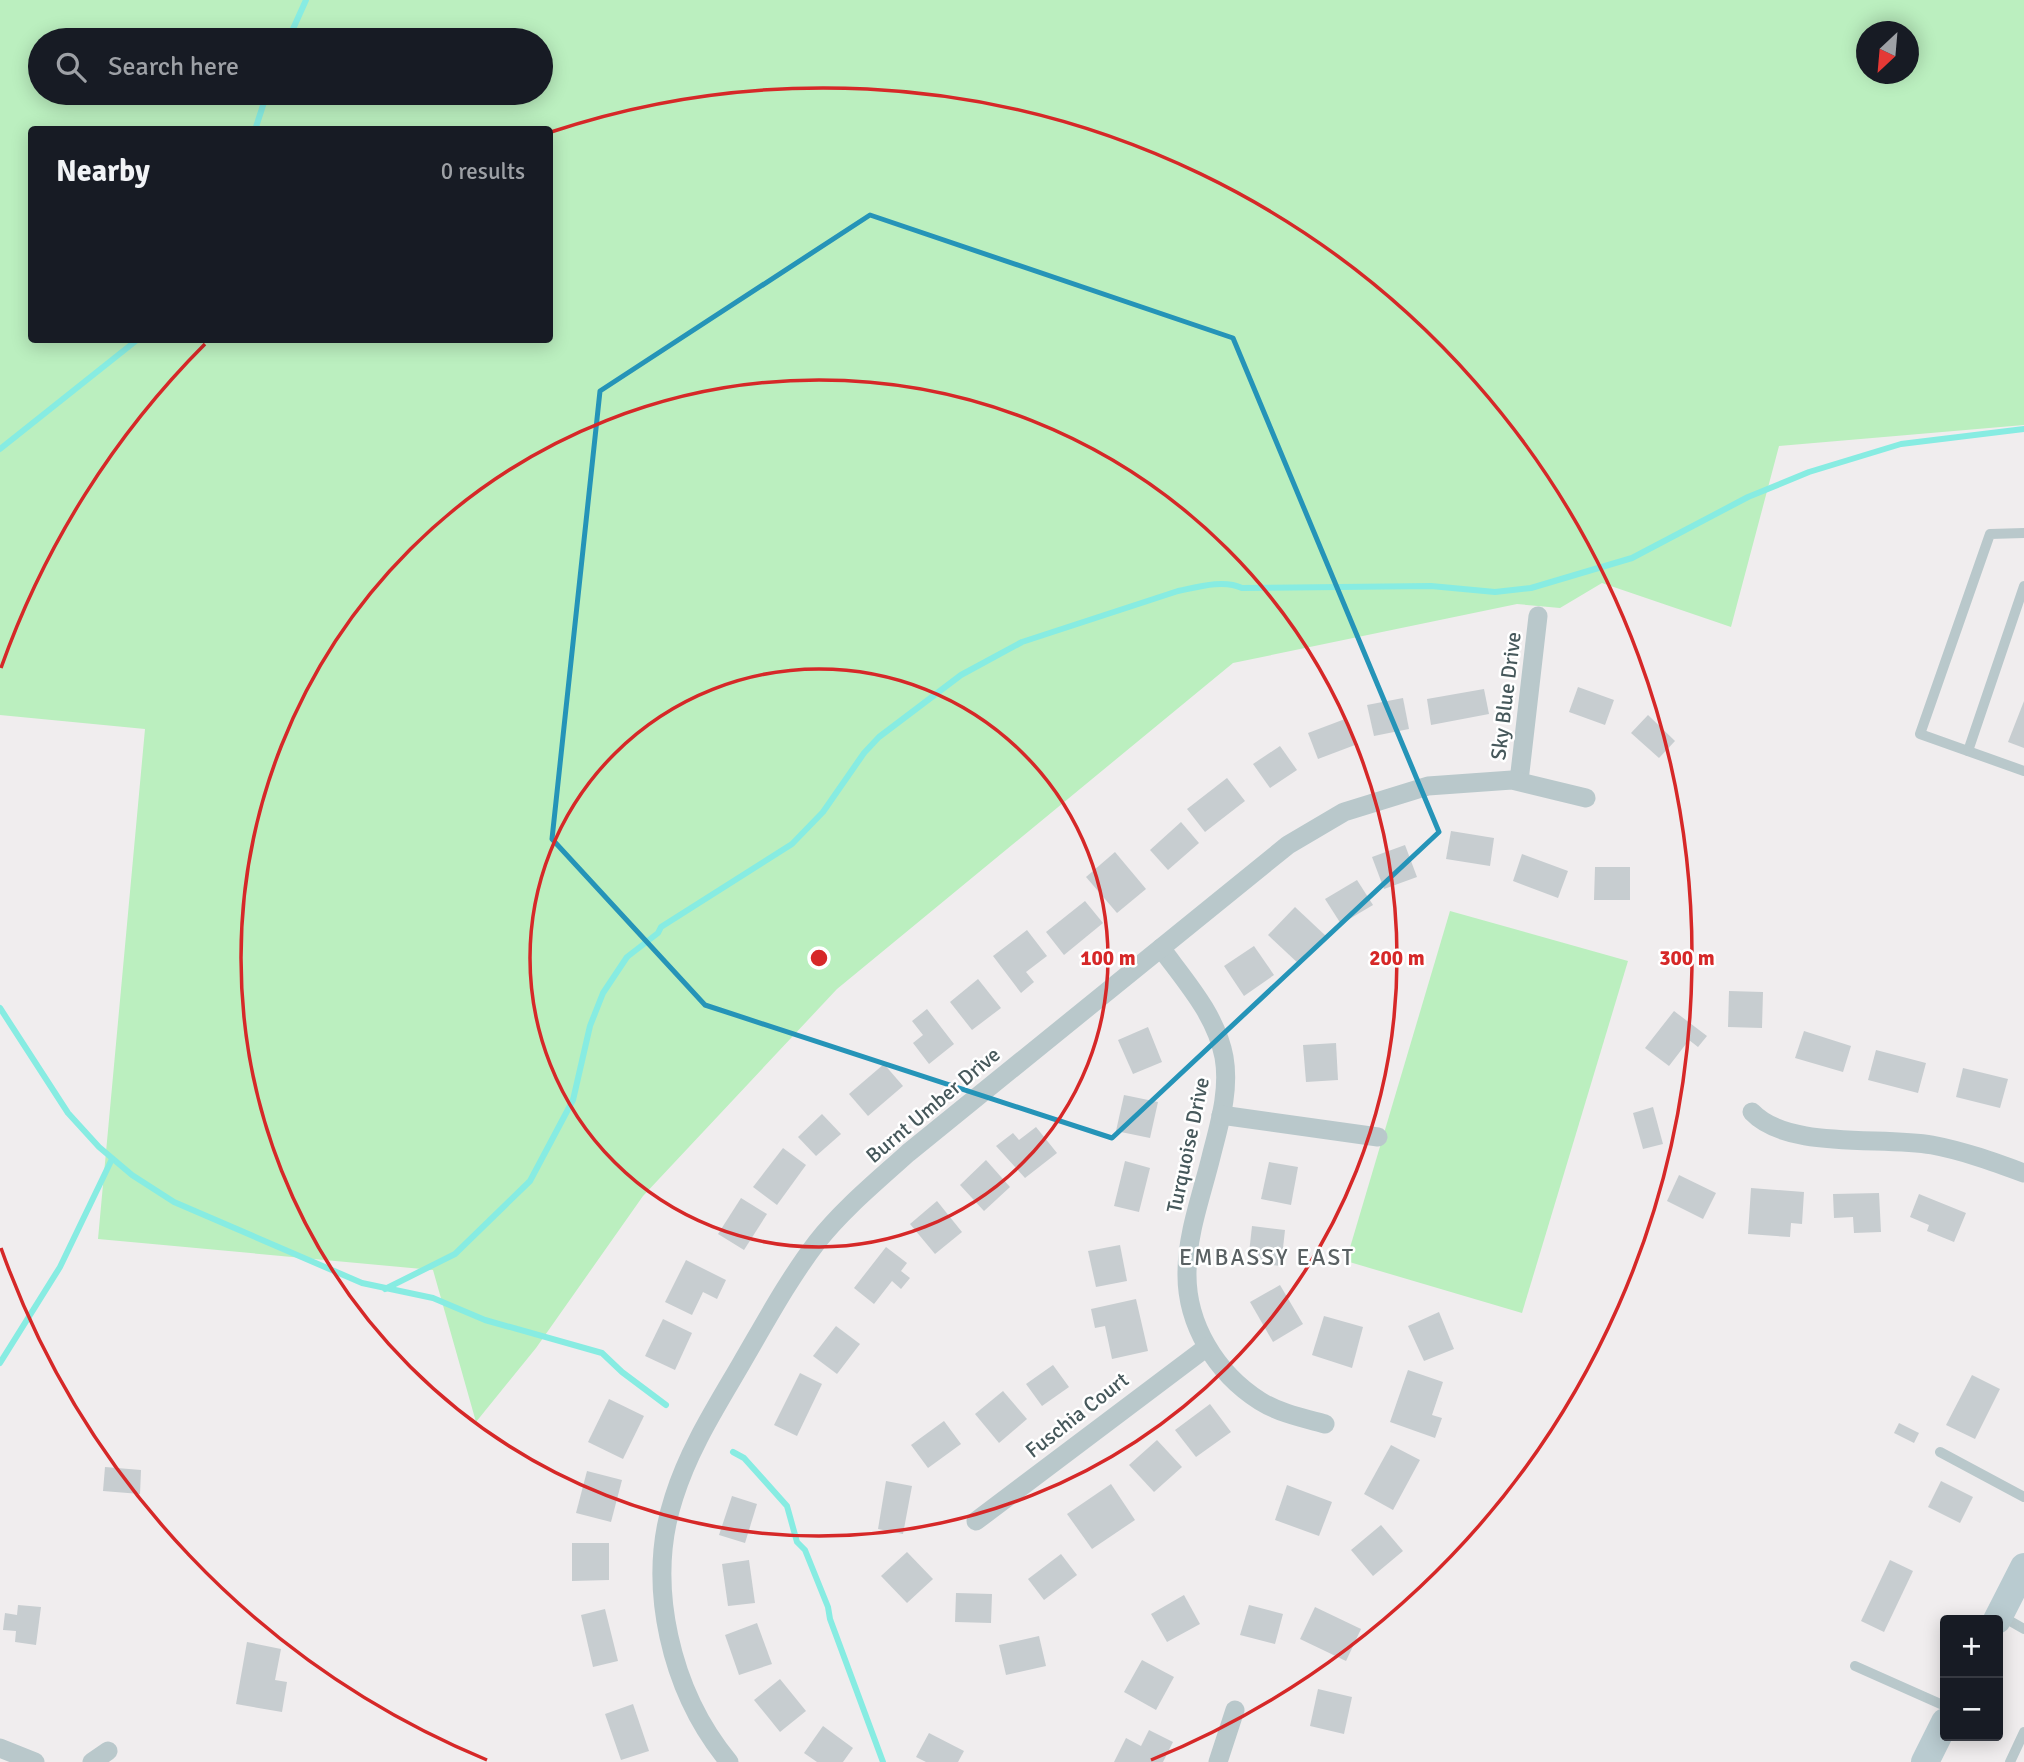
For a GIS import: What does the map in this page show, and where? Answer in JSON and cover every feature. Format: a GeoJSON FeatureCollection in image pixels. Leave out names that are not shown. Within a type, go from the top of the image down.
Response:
{"type":"FeatureCollection","features":[{"type":"Feature","properties":{"kind":"street","name":"Sky Blue Drive"},"geometry":{"type":"LineString","coordinates":[[1519,781],[1538,616]]}},
{"type":"Feature","properties":{"kind":"street","name":"Burnt Umber Drive"},"geometry":{"type":"LineString","coordinates":[[729,1762],[704,1726],[684,1686],[665,1614],[662,1570],[666,1530],[682,1471],[700,1433],[793,1275],[849,1206],[908,1153],[1288,845],[1344,812],[1428,786],[1519,781],[1586,798]]}},
{"type":"Feature","properties":{"kind":"street","name":"Turquoise Drive"},"geometry":{"type":"LineString","coordinates":[[1161,948],[1215,1025],[1226,1072],[1222,1115],[1189,1248],[1186,1273],[1194,1315],[1206,1347],[1223,1369],[1259,1400],[1325,1424]]}},
{"type":"Feature","properties":{"kind":"street"},"geometry":{"type":"LineString","coordinates":[[1752,1112],[1764,1125],[1791,1135],[1932,1145],[2024,1173]]}},
{"type":"Feature","properties":{"kind":"street"},"geometry":{"type":"LineString","coordinates":[[1222,1115],[1378,1137]]}},
{"type":"Feature","properties":{"kind":"street","name":"Fuschia Court"},"geometry":{"type":"LineString","coordinates":[[976,1521],[1206,1347]]}},
{"type":"Feature","properties":{"kind":"street"},"geometry":{"type":"LineString","coordinates":[[2000,1615],[2024,1567]]}},
{"type":"Feature","properties":{"kind":"street"},"geometry":{"type":"LineString","coordinates":[[1218,1762],[1235,1710]]}},
{"type":"Feature","properties":{"kind":"street"},"geometry":{"type":"LineString","coordinates":[[1925,1762],[1940,1732]]}},
{"type":"Feature","properties":{"kind":"street"},"geometry":{"type":"LineString","coordinates":[[0,1748],[35,1762]]}},
{"type":"Feature","properties":{"kind":"lane"},"geometry":{"type":"LineString","coordinates":[[2024,533],[1990,534],[1920,734],[2024,771]]}},
{"type":"Feature","properties":{"kind":"lane"},"geometry":{"type":"LineString","coordinates":[[1968,751],[2024,586]]}},
{"type":"Feature","properties":{"kind":"lane"},"geometry":{"type":"LineString","coordinates":[[1940,1452],[2024,1497]]}},
{"type":"Feature","properties":{"kind":"lane"},"geometry":{"type":"LineString","coordinates":[[2003,1620],[2024,1629]]}},
{"type":"Feature","properties":{"kind":"lane"},"geometry":{"type":"LineString","coordinates":[[1855,1666],[1940,1704]]}},
{"type":"Feature","properties":{"kind":"lane"},"geometry":{"type":"LineString","coordinates":[[2011,1762],[2024,1732]]}},
{"type":"Feature","properties":{"kind":"highlighted area"},"geometry":{"type":"Polygon","coordinates":[[[870,215],[1233,338],[1439,832],[1112,1138],[705,1005],[552,839],[600,391],[870,215]]]}},
{"type":"Feature","properties":{"kind":"green space"},"geometry":{"type":"Polygon","coordinates":[[[0,0],[2024,0],[2024,425],[1779,446],[1731,627],[1602,583],[1560,608],[1517,604],[1233,663],[837,989],[643,1196],[536,1348],[476,1422],[433,1270],[98,1239],[145,729],[0,715],[0,0]]]}},
{"type":"Feature","properties":{"kind":"green space"},"geometry":{"type":"Polygon","coordinates":[[[1450,911],[1628,961],[1522,1313],[1346,1261],[1450,911]]]}},
{"type":"Feature","properties":{"kind":"building"},"geometry":{"type":"Polygon","coordinates":[[[1578,687],[1614,700],[1605,725],[1569,712],[1578,687]]]}},
{"type":"Feature","properties":{"kind":"building"},"geometry":{"type":"Polygon","coordinates":[[[1484,689],[1489,714],[1431,725],[1427,699],[1484,689]]]}},
{"type":"Feature","properties":{"kind":"building"},"geometry":{"type":"Polygon","coordinates":[[[1403,698],[1409,729],[1374,736],[1367,705],[1403,698]]]}},
{"type":"Feature","properties":{"kind":"building"},"geometry":{"type":"Polygon","coordinates":[[[2024,701],[2024,748],[2008,742],[2024,701]]]}},
{"type":"Feature","properties":{"kind":"building"},"geometry":{"type":"Polygon","coordinates":[[[1648,715],[1675,741],[1659,758],[1631,733],[1648,715]]]}},
{"type":"Feature","properties":{"kind":"building"},"geometry":{"type":"Polygon","coordinates":[[[1345,719],[1355,745],[1318,759],[1308,733],[1345,719]]]}},
{"type":"Feature","properties":{"kind":"building"},"geometry":{"type":"Polygon","coordinates":[[[1280,746],[1297,770],[1270,788],[1253,764],[1280,746]]]}},
{"type":"Feature","properties":{"kind":"building"},"geometry":{"type":"Polygon","coordinates":[[[1227,778],[1245,801],[1205,832],[1187,809],[1227,778]]]}},
{"type":"Feature","properties":{"kind":"building"},"geometry":{"type":"Polygon","coordinates":[[[1181,822],[1199,843],[1168,870],[1150,850],[1181,822]]]}},
{"type":"Feature","properties":{"kind":"building"},"geometry":{"type":"Polygon","coordinates":[[[1451,831],[1494,838],[1490,866],[1446,859],[1451,831]]]}},
{"type":"Feature","properties":{"kind":"building"},"geometry":{"type":"Polygon","coordinates":[[[1405,845],[1417,877],[1384,889],[1372,857],[1405,845]]]}},
{"type":"Feature","properties":{"kind":"building"},"geometry":{"type":"Polygon","coordinates":[[[1115,852],[1146,889],[1117,913],[1086,877],[1115,852]]]}},
{"type":"Feature","properties":{"kind":"building"},"geometry":{"type":"Polygon","coordinates":[[[1522,854],[1568,871],[1558,898],[1513,881],[1522,854]]]}},
{"type":"Feature","properties":{"kind":"building"},"geometry":{"type":"Polygon","coordinates":[[[1595,867],[1630,867],[1630,900],[1594,900],[1595,867]]]}},
{"type":"Feature","properties":{"kind":"building"},"geometry":{"type":"Polygon","coordinates":[[[1357,880],[1373,905],[1341,924],[1325,899],[1357,880]]]}},
{"type":"Feature","properties":{"kind":"building"},"geometry":{"type":"Polygon","coordinates":[[[1085,901],[1103,923],[1064,955],[1046,932],[1085,901]]]}},
{"type":"Feature","properties":{"kind":"building"},"geometry":{"type":"Polygon","coordinates":[[[1295,907],[1327,937],[1300,965],[1268,935],[1295,907]]]}},
{"type":"Feature","properties":{"kind":"building"},"geometry":{"type":"Polygon","coordinates":[[[1027,930],[1047,956],[1026,972],[1034,982],[1021,993],[993,956],[1027,930]]]}},
{"type":"Feature","properties":{"kind":"building"},"geometry":{"type":"Polygon","coordinates":[[[1254,946],[1274,975],[1244,996],[1224,966],[1254,946]]]}},
{"type":"Feature","properties":{"kind":"building"},"geometry":{"type":"Polygon","coordinates":[[[978,979],[1001,1008],[972,1030],[950,1002],[978,979]]]}},
{"type":"Feature","properties":{"kind":"building"},"geometry":{"type":"Polygon","coordinates":[[[1729,991],[1763,992],[1762,1028],[1728,1027],[1729,991]]]}},
{"type":"Feature","properties":{"kind":"building"},"geometry":{"type":"Polygon","coordinates":[[[927,1009],[954,1044],[929,1064],[913,1043],[923,1035],[912,1021],[927,1009]]]}},
{"type":"Feature","properties":{"kind":"building"},"geometry":{"type":"Polygon","coordinates":[[[1674,1011],[1707,1036],[1698,1047],[1689,1040],[1669,1066],[1645,1048],[1674,1011]]]}},
{"type":"Feature","properties":{"kind":"building"},"geometry":{"type":"Polygon","coordinates":[[[1148,1027],[1162,1062],[1133,1074],[1118,1040],[1148,1027]]]}},
{"type":"Feature","properties":{"kind":"building"},"geometry":{"type":"Polygon","coordinates":[[[1804,1031],[1851,1046],[1843,1072],[1795,1058],[1804,1031]]]}},
{"type":"Feature","properties":{"kind":"building"},"geometry":{"type":"Polygon","coordinates":[[[1336,1043],[1338,1080],[1306,1082],[1303,1045],[1336,1043]]]}},
{"type":"Feature","properties":{"kind":"building"},"geometry":{"type":"Polygon","coordinates":[[[1876,1050],[1926,1063],[1918,1093],[1868,1080],[1876,1050]]]}},
{"type":"Feature","properties":{"kind":"building"},"geometry":{"type":"Polygon","coordinates":[[[884,1064],[903,1086],[868,1116],[849,1094],[884,1064]]]}},
{"type":"Feature","properties":{"kind":"building"},"geometry":{"type":"Polygon","coordinates":[[[1963,1068],[2008,1079],[2000,1108],[1956,1097],[1963,1068]]]}},
{"type":"Feature","properties":{"kind":"building"},"geometry":{"type":"Polygon","coordinates":[[[1124,1095],[1158,1102],[1150,1138],[1116,1131],[1124,1095]]]}},
{"type":"Feature","properties":{"kind":"building"},"geometry":{"type":"Polygon","coordinates":[[[1653,1107],[1663,1144],[1643,1149],[1633,1113],[1653,1107]]]}},
{"type":"Feature","properties":{"kind":"building"},"geometry":{"type":"Polygon","coordinates":[[[822,1114],[841,1134],[816,1156],[798,1137],[822,1114]]]}},
{"type":"Feature","properties":{"kind":"building"},"geometry":{"type":"Polygon","coordinates":[[[1036,1127],[1057,1153],[1025,1178],[996,1146],[1013,1133],[1019,1140],[1036,1127]]]}},
{"type":"Feature","properties":{"kind":"building"},"geometry":{"type":"Polygon","coordinates":[[[783,1148],[806,1165],[777,1205],[753,1187],[783,1148]]]}},
{"type":"Feature","properties":{"kind":"building"},"geometry":{"type":"Polygon","coordinates":[[[986,1160],[1010,1187],[984,1211],[960,1185],[986,1160]]]}},
{"type":"Feature","properties":{"kind":"building"},"geometry":{"type":"Polygon","coordinates":[[[1125,1161],[1150,1168],[1139,1212],[1114,1206],[1125,1161]]]}},
{"type":"Feature","properties":{"kind":"building"},"geometry":{"type":"Polygon","coordinates":[[[1269,1162],[1298,1167],[1291,1205],[1261,1199],[1269,1162]]]}},
{"type":"Feature","properties":{"kind":"building"},"geometry":{"type":"Polygon","coordinates":[[[1679,1175],[1716,1193],[1703,1219],[1667,1201],[1679,1175]]]}},
{"type":"Feature","properties":{"kind":"building"},"geometry":{"type":"Polygon","coordinates":[[[1751,1188],[1804,1192],[1802,1224],[1791,1223],[1790,1237],[1748,1234],[1751,1188]]]}},
{"type":"Feature","properties":{"kind":"building"},"geometry":{"type":"Polygon","coordinates":[[[1879,1193],[1881,1232],[1854,1233],[1853,1217],[1834,1218],[1833,1194],[1879,1193]]]}},
{"type":"Feature","properties":{"kind":"building"},"geometry":{"type":"Polygon","coordinates":[[[1919,1194],[1966,1213],[1954,1242],[1927,1231],[1929,1225],[1910,1217],[1919,1194]]]}},
{"type":"Feature","properties":{"kind":"building"},"geometry":{"type":"Polygon","coordinates":[[[741,1198],[767,1214],[744,1250],[718,1234],[741,1198]]]}},
{"type":"Feature","properties":{"kind":"building"},"geometry":{"type":"Polygon","coordinates":[[[937,1201],[962,1232],[935,1254],[910,1224],[937,1201]]]}},
{"type":"Feature","properties":{"kind":"building"},"geometry":{"type":"Polygon","coordinates":[[[1252,1226],[1285,1230],[1281,1266],[1248,1262],[1252,1226]]]}},
{"type":"Feature","properties":{"kind":"building"},"geometry":{"type":"Polygon","coordinates":[[[1120,1245],[1127,1281],[1096,1287],[1088,1251],[1120,1245]]]}},
{"type":"Feature","properties":{"kind":"building"},"geometry":{"type":"Polygon","coordinates":[[[886,1247],[907,1263],[901,1271],[910,1278],[901,1289],[892,1281],[874,1304],[854,1288],[886,1247]]]}},
{"type":"Feature","properties":{"kind":"building"},"geometry":{"type":"Polygon","coordinates":[[[686,1260],[726,1280],[717,1299],[703,1292],[692,1315],[665,1302],[686,1260]]]}},
{"type":"Feature","properties":{"kind":"building"},"geometry":{"type":"Polygon","coordinates":[[[1280,1285],[1303,1324],[1273,1342],[1250,1302],[1280,1285]]]}},
{"type":"Feature","properties":{"kind":"building"},"geometry":{"type":"Polygon","coordinates":[[[1136,1299],[1148,1351],[1112,1359],[1105,1326],[1095,1328],[1091,1309],[1136,1299]]]}},
{"type":"Feature","properties":{"kind":"building"},"geometry":{"type":"Polygon","coordinates":[[[1439,1312],[1454,1349],[1424,1361],[1408,1326],[1439,1312]]]}},
{"type":"Feature","properties":{"kind":"building"},"geometry":{"type":"Polygon","coordinates":[[[1324,1316],[1363,1327],[1352,1368],[1312,1355],[1324,1316]]]}},
{"type":"Feature","properties":{"kind":"building"},"geometry":{"type":"Polygon","coordinates":[[[663,1319],[692,1333],[675,1370],[645,1356],[663,1319]]]}},
{"type":"Feature","properties":{"kind":"building"},"geometry":{"type":"Polygon","coordinates":[[[836,1326],[860,1344],[837,1374],[813,1356],[836,1326]]]}},
{"type":"Feature","properties":{"kind":"building"},"geometry":{"type":"Polygon","coordinates":[[[1053,1365],[1069,1387],[1042,1406],[1026,1384],[1053,1365]]]}},
{"type":"Feature","properties":{"kind":"building"},"geometry":{"type":"Polygon","coordinates":[[[1408,1370],[1443,1382],[1432,1415],[1442,1418],[1435,1438],[1390,1422],[1408,1370]]]}},
{"type":"Feature","properties":{"kind":"building"},"geometry":{"type":"Polygon","coordinates":[[[800,1373],[822,1384],[797,1436],[774,1425],[800,1373]]]}},
{"type":"Feature","properties":{"kind":"building"},"geometry":{"type":"Polygon","coordinates":[[[1972,1375],[2000,1389],[1975,1439],[1946,1425],[1972,1375]]]}},
{"type":"Feature","properties":{"kind":"building"},"geometry":{"type":"Polygon","coordinates":[[[1003,1391],[1027,1419],[999,1443],[975,1414],[1003,1391]]]}},
{"type":"Feature","properties":{"kind":"building"},"geometry":{"type":"Polygon","coordinates":[[[609,1399],[644,1416],[623,1459],[588,1442],[609,1399]]]}},
{"type":"Feature","properties":{"kind":"building"},"geometry":{"type":"Polygon","coordinates":[[[1210,1404],[1231,1432],[1196,1457],[1175,1430],[1210,1404]]]}},
{"type":"Feature","properties":{"kind":"building"},"geometry":{"type":"Polygon","coordinates":[[[944,1421],[961,1444],[928,1468],[911,1445],[944,1421]]]}},
{"type":"Feature","properties":{"kind":"building"},"geometry":{"type":"Polygon","coordinates":[[[1899,1423],[1919,1433],[1914,1443],[1894,1433],[1899,1423]]]}},
{"type":"Feature","properties":{"kind":"building"},"geometry":{"type":"Polygon","coordinates":[[[1157,1440],[1182,1467],[1154,1492],[1129,1465],[1157,1440]]]}},
{"type":"Feature","properties":{"kind":"building"},"geometry":{"type":"Polygon","coordinates":[[[1391,1445],[1420,1460],[1393,1510],[1364,1494],[1391,1445]]]}},
{"type":"Feature","properties":{"kind":"building"},"geometry":{"type":"Polygon","coordinates":[[[105,1467],[141,1470],[140,1494],[103,1491],[105,1467]]]}},
{"type":"Feature","properties":{"kind":"building"},"geometry":{"type":"Polygon","coordinates":[[[587,1471],[622,1480],[611,1522],[576,1513],[587,1471]]]}},
{"type":"Feature","properties":{"kind":"building"},"geometry":{"type":"Polygon","coordinates":[[[886,1481],[912,1486],[903,1534],[878,1529],[886,1481]]]}},
{"type":"Feature","properties":{"kind":"building"},"geometry":{"type":"Polygon","coordinates":[[[1941,1481],[1973,1497],[1960,1523],[1928,1507],[1941,1481]]]}},
{"type":"Feature","properties":{"kind":"building"},"geometry":{"type":"Polygon","coordinates":[[[1111,1484],[1135,1520],[1092,1549],[1067,1514],[1111,1484]]]}},
{"type":"Feature","properties":{"kind":"building"},"geometry":{"type":"Polygon","coordinates":[[[1287,1485],[1332,1502],[1319,1536],[1275,1520],[1287,1485]]]}},
{"type":"Feature","properties":{"kind":"building"},"geometry":{"type":"Polygon","coordinates":[[[732,1496],[757,1504],[745,1543],[719,1535],[732,1496]]]}},
{"type":"Feature","properties":{"kind":"building"},"geometry":{"type":"Polygon","coordinates":[[[1381,1525],[1403,1551],[1373,1576],[1351,1550],[1381,1525]]]}},
{"type":"Feature","properties":{"kind":"building"},"geometry":{"type":"Polygon","coordinates":[[[572,1543],[609,1543],[609,1580],[572,1581],[572,1543]]]}},
{"type":"Feature","properties":{"kind":"building"},"geometry":{"type":"Polygon","coordinates":[[[907,1552],[933,1579],[907,1603],[881,1576],[907,1552]]]}},
{"type":"Feature","properties":{"kind":"building"},"geometry":{"type":"Polygon","coordinates":[[[1061,1554],[1077,1575],[1044,1600],[1028,1579],[1061,1554]]]}},
{"type":"Feature","properties":{"kind":"building"},"geometry":{"type":"Polygon","coordinates":[[[749,1560],[755,1603],[728,1606],[722,1564],[749,1560]]]}},
{"type":"Feature","properties":{"kind":"building"},"geometry":{"type":"Polygon","coordinates":[[[1890,1560],[1913,1571],[1884,1632],[1861,1621],[1890,1560]]]}},
{"type":"Feature","properties":{"kind":"building"},"geometry":{"type":"Polygon","coordinates":[[[956,1593],[992,1594],[991,1623],[955,1622],[956,1593]]]}},
{"type":"Feature","properties":{"kind":"building"},"geometry":{"type":"Polygon","coordinates":[[[1184,1595],[1200,1624],[1167,1642],[1151,1614],[1184,1595]]]}},
{"type":"Feature","properties":{"kind":"building"},"geometry":{"type":"Polygon","coordinates":[[[18,1605],[41,1607],[36,1645],[15,1642],[16,1631],[3,1630],[5,1613],[17,1615],[18,1605]]]}},
{"type":"Feature","properties":{"kind":"building"},"geometry":{"type":"Polygon","coordinates":[[[1249,1605],[1283,1614],[1275,1644],[1240,1635],[1249,1605]]]}},
{"type":"Feature","properties":{"kind":"building"},"geometry":{"type":"Polygon","coordinates":[[[1315,1607],[1361,1629],[1346,1661],[1300,1639],[1315,1607]]]}},
{"type":"Feature","properties":{"kind":"building"},"geometry":{"type":"Polygon","coordinates":[[[605,1609],[618,1661],[593,1667],[581,1615],[605,1609]]]}},
{"type":"Feature","properties":{"kind":"building"},"geometry":{"type":"Polygon","coordinates":[[[757,1623],[772,1664],[739,1675],[725,1635],[757,1623]]]}},
{"type":"Feature","properties":{"kind":"building"},"geometry":{"type":"Polygon","coordinates":[[[1039,1636],[1046,1666],[1006,1675],[999,1645],[1039,1636]]]}},
{"type":"Feature","properties":{"kind":"building"},"geometry":{"type":"Polygon","coordinates":[[[247,1642],[281,1649],[275,1680],[287,1682],[282,1712],[236,1704],[247,1642]]]}},
{"type":"Feature","properties":{"kind":"building"},"geometry":{"type":"Polygon","coordinates":[[[1142,1660],[1174,1677],[1156,1710],[1124,1692],[1142,1660]]]}},
{"type":"Feature","properties":{"kind":"building"},"geometry":{"type":"Polygon","coordinates":[[[780,1679],[806,1711],[780,1732],[754,1700],[780,1679]]]}},
{"type":"Feature","properties":{"kind":"building"},"geometry":{"type":"Polygon","coordinates":[[[1318,1689],[1352,1697],[1344,1734],[1310,1726],[1318,1689]]]}},
{"type":"Feature","properties":{"kind":"building"},"geometry":{"type":"Polygon","coordinates":[[[633,1704],[649,1751],[621,1760],[605,1714],[633,1704]]]}},
{"type":"Feature","properties":{"kind":"building"},"geometry":{"type":"Polygon","coordinates":[[[823,1726],[853,1748],[843,1762],[817,1762],[804,1753],[823,1726]]]}},
{"type":"Feature","properties":{"kind":"building"},"geometry":{"type":"Polygon","coordinates":[[[1149,1730],[1173,1742],[1163,1762],[1114,1762],[1126,1738],[1141,1746],[1149,1730]]]}},
{"type":"Feature","properties":{"kind":"building"},"geometry":{"type":"Polygon","coordinates":[[[929,1733],[964,1751],[958,1762],[926,1762],[916,1757],[929,1733]]]}},
{"type":"Feature","properties":{"kind":"waterway"},"geometry":{"type":"LineString","coordinates":[[293,28],[306,0]]}},
{"type":"Feature","properties":{"kind":"waterway"},"geometry":{"type":"LineString","coordinates":[[256,126],[263,105]]}},
{"type":"Feature","properties":{"kind":"waterway"},"geometry":{"type":"LineString","coordinates":[[0,449],[133,343]]}},
{"type":"Feature","properties":{"kind":"waterway"},"geometry":{"type":"LineString","coordinates":[[385,1289],[455,1254],[530,1181],[573,1100],[590,1026],[603,993],[627,957],[658,933],[661,927],[792,844],[823,812],[864,753],[879,737],[961,675],[1022,642],[1178,591],[1210,585],[1227,584],[1242,588],[1431,586],[1495,592],[1531,588],[1632,558],[1748,497],[1809,472],[1901,444],[2024,429]]}},
{"type":"Feature","properties":{"kind":"waterway"},"geometry":{"type":"LineString","coordinates":[[0,1008],[68,1113],[99,1147],[132,1175],[174,1202],[362,1283],[433,1298],[485,1320],[602,1353],[622,1372],[666,1405]]}},
{"type":"Feature","properties":{"kind":"waterway"},"geometry":{"type":"LineString","coordinates":[[0,1363],[60,1267],[112,1159]]}},
{"type":"Feature","properties":{"kind":"waterway"},"geometry":{"type":"LineString","coordinates":[[733,1452],[744,1458],[787,1506],[797,1542],[805,1550],[828,1607],[830,1619],[883,1762]]}},
{"type":"Feature","properties":{"kind":"district","name":"EMBASSY EAST"},"geometry":{"type":"Point","coordinates":[1267,1257]}}]}
